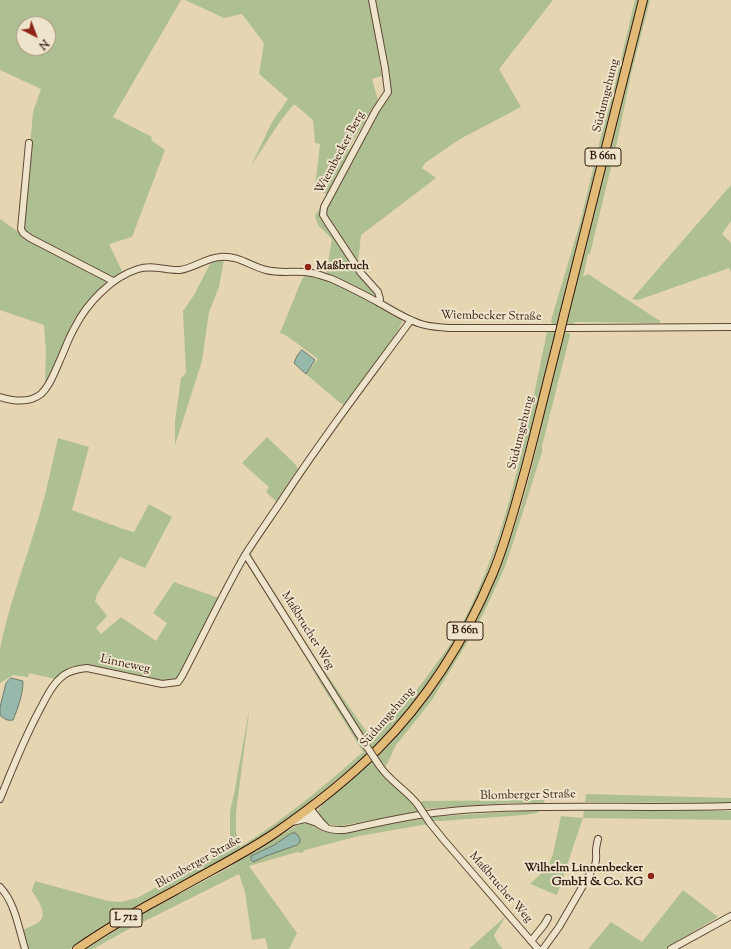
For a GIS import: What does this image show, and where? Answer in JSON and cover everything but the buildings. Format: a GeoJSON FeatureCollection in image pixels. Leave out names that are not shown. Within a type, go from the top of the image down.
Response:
{"type":"FeatureCollection","features":[{"type":"Feature","properties":{"kind":"main road","name":"Südumgehung"},"geometry":{"type":"LineString","coordinates":[[308,809],[378,749],[394,733],[420,700],[466,631],[493,573],[518,497],[643,0]]}},
{"type":"Feature","properties":{"kind":"main road","name":"Blomberger Straße"},"geometry":{"type":"LineString","coordinates":[[78,949],[127,917],[176,889],[229,862],[258,844],[308,809]]}},
{"type":"Feature","properties":{"kind":"street","name":"Wiembecker Berg"},"geometry":{"type":"LineString","coordinates":[[372,0],[388,92],[376,110],[324,207],[323,215],[361,273],[378,292],[380,298],[379,303]]}},
{"type":"Feature","properties":{"kind":"street"},"geometry":{"type":"LineString","coordinates":[[29,143],[21,229],[23,233],[113,281]]}},
{"type":"Feature","properties":{"kind":"street","name":"Wiembecker Straße"},"geometry":{"type":"LineString","coordinates":[[0,397],[12,400],[24,400],[31,399],[41,394],[48,384],[79,320],[92,302],[113,281],[139,268],[152,267],[168,270],[181,270],[220,256],[228,256],[242,260],[266,270],[307,272],[320,275],[345,285],[411,320],[426,326],[448,328],[731,327]]}},
{"type":"Feature","properties":{"kind":"street"},"geometry":{"type":"LineString","coordinates":[[246,555],[303,468],[411,320]]}},
{"type":"Feature","properties":{"kind":"street","name":"Maßbrucher Weg"},"geometry":{"type":"LineString","coordinates":[[246,555],[379,765],[385,773],[410,795],[442,838],[538,949]]}},
{"type":"Feature","properties":{"kind":"street","name":"Linneweg"},"geometry":{"type":"LineString","coordinates":[[0,799],[27,734],[55,683],[64,675],[75,670],[87,668],[162,684],[178,682],[222,597],[246,555]]}},
{"type":"Feature","properties":{"kind":"street","name":"Blomberger Straße"},"geometry":{"type":"LineString","coordinates":[[308,809],[314,822],[321,826],[333,830],[345,830],[448,811],[557,807],[685,808],[731,806]]}},
{"type":"Feature","properties":{"kind":"street"},"geometry":{"type":"LineString","coordinates":[[308,809],[328,828]]}},
{"type":"Feature","properties":{"kind":"street"},"geometry":{"type":"LineString","coordinates":[[289,823],[305,819],[314,822]]}},
{"type":"Feature","properties":{"kind":"street"},"geometry":{"type":"LineString","coordinates":[[543,949],[559,927],[596,861],[598,839]]}},
{"type":"Feature","properties":{"kind":"street"},"geometry":{"type":"LineString","coordinates":[[0,888],[8,897],[14,911],[25,949]]}},
{"type":"Feature","properties":{"kind":"street"},"geometry":{"type":"LineString","coordinates":[[671,949],[731,916]]}},
{"type":"Feature","properties":{"kind":"street","name":"Maßbrucher Weg"},"geometry":{"type":"LineString","coordinates":[[531,941],[548,918]]}},
{"type":"Feature","properties":{"kind":"green space"},"geometry":{"type":"Polygon","coordinates":[[[0,0],[181,0],[113,117],[152,137],[151,140],[165,150],[132,237],[109,244],[123,273],[113,278],[27,234],[23,229],[33,112],[41,89],[0,70],[0,0]]]}},
{"type":"Feature","properties":{"kind":"green space"},"geometry":{"type":"Polygon","coordinates":[[[185,0],[368,0],[382,76],[372,79],[378,100],[348,151],[391,94],[373,0],[553,0],[499,69],[521,107],[460,139],[425,163],[422,168],[436,178],[361,235],[358,262],[381,293],[379,297],[370,295],[326,273],[332,239],[318,225],[315,216],[328,195],[315,187],[320,144],[315,143],[313,120],[294,104],[279,123],[251,166],[272,122],[288,99],[259,74],[264,43],[242,14],[224,18],[185,0]]]}},
{"type":"Feature","properties":{"kind":"green space"},"geometry":{"type":"Polygon","coordinates":[[[635,0],[639,0],[558,325],[553,324],[551,322],[552,317],[580,223],[635,0]]]}},
{"type":"Feature","properties":{"kind":"green space"},"geometry":{"type":"Polygon","coordinates":[[[647,0],[650,0],[631,74],[618,138],[590,254],[588,254],[583,277],[588,274],[660,321],[660,323],[576,322],[566,325],[647,0]]]}},
{"type":"Feature","properties":{"kind":"green space"},"geometry":{"type":"Polygon","coordinates":[[[731,185],[731,221],[722,234],[731,243],[731,272],[729,268],[638,300],[632,299],[731,185]]]}},
{"type":"Feature","properties":{"kind":"green space"},"geometry":{"type":"Polygon","coordinates":[[[0,219],[28,239],[108,280],[78,315],[45,385],[46,352],[44,325],[0,310],[0,219]]]}},
{"type":"Feature","properties":{"kind":"green space"},"geometry":{"type":"Polygon","coordinates":[[[224,260],[219,287],[209,312],[202,361],[175,445],[175,421],[181,378],[186,373],[183,311],[194,295],[211,262],[224,260]]]}},
{"type":"Feature","properties":{"kind":"green space"},"geometry":{"type":"Polygon","coordinates":[[[312,275],[325,279],[401,316],[402,322],[397,332],[345,406],[306,374],[318,359],[287,336],[280,333],[304,276],[312,275]]]}},
{"type":"Feature","properties":{"kind":"green space"},"geometry":{"type":"Polygon","coordinates":[[[556,331],[511,502],[495,553],[475,603],[454,644],[422,692],[372,751],[307,646],[373,741],[414,694],[446,650],[458,631],[478,592],[504,520],[523,445],[547,332],[556,331]]]}},
{"type":"Feature","properties":{"kind":"green space"},"geometry":{"type":"Polygon","coordinates":[[[564,332],[569,333],[570,335],[542,446],[542,452],[504,569],[473,633],[432,700],[396,745],[384,768],[376,757],[418,710],[454,659],[484,604],[508,546],[526,491],[564,332]]]}},
{"type":"Feature","properties":{"kind":"green space"},"geometry":{"type":"Polygon","coordinates":[[[267,437],[295,464],[298,469],[277,502],[266,492],[269,487],[242,463],[267,437]]]}},
{"type":"Feature","properties":{"kind":"green space"},"geometry":{"type":"Polygon","coordinates":[[[58,438],[89,447],[72,510],[134,532],[149,504],[172,517],[145,568],[120,557],[97,594],[95,602],[107,616],[96,628],[101,634],[121,617],[156,641],[167,623],[153,613],[174,582],[219,598],[178,678],[174,681],[167,682],[87,667],[55,679],[29,673],[28,677],[13,675],[0,683],[0,649],[3,634],[42,506],[58,438]]]}},
{"type":"Feature","properties":{"kind":"green space"},"geometry":{"type":"Polygon","coordinates":[[[308,663],[369,753],[307,804],[252,843],[143,902],[100,928],[70,949],[28,949],[23,930],[40,921],[43,914],[32,891],[35,881],[108,901],[121,902],[137,898],[177,876],[230,850],[230,811],[250,705],[236,812],[236,832],[240,847],[288,814],[319,790],[363,752],[308,663]]]}},
{"type":"Feature","properties":{"kind":"green space"},"geometry":{"type":"Polygon","coordinates":[[[373,760],[407,795],[419,811],[340,826],[329,824],[323,820],[320,817],[318,810],[323,804],[373,760]]]}},
{"type":"Feature","properties":{"kind":"green space"},"geometry":{"type":"Polygon","coordinates":[[[586,794],[731,798],[731,803],[585,802],[586,794]]]}},
{"type":"Feature","properties":{"kind":"green space"},"geometry":{"type":"Polygon","coordinates":[[[545,800],[543,803],[509,803],[424,809],[420,803],[422,801],[545,800]]]}},
{"type":"Feature","properties":{"kind":"green space"},"geometry":{"type":"Polygon","coordinates":[[[539,810],[538,813],[524,815],[440,821],[433,821],[429,817],[539,810]]]}},
{"type":"Feature","properties":{"kind":"green space"},"geometry":{"type":"Polygon","coordinates":[[[584,810],[731,811],[731,820],[583,818],[584,810]]]}},
{"type":"Feature","properties":{"kind":"green space"},"geometry":{"type":"Polygon","coordinates":[[[561,816],[583,818],[557,895],[530,884],[548,867],[553,854],[561,816]]]}},
{"type":"Feature","properties":{"kind":"green space"},"geometry":{"type":"Polygon","coordinates":[[[424,818],[428,824],[359,836],[305,850],[302,853],[297,852],[249,866],[297,933],[289,949],[268,949],[265,938],[252,940],[245,892],[239,874],[127,930],[93,949],[86,949],[144,913],[232,866],[240,859],[301,824],[311,825],[322,831],[337,833],[424,818]]]}},
{"type":"Feature","properties":{"kind":"green space"},"geometry":{"type":"Polygon","coordinates":[[[683,890],[718,917],[665,949],[588,949],[611,922],[642,942],[683,890]]]}},
{"type":"Feature","properties":{"kind":"green space"},"geometry":{"type":"Polygon","coordinates":[[[506,916],[494,935],[497,942],[503,949],[469,949],[506,916]]]}},
{"type":"Feature","properties":{"kind":"shaded area"},"geometry":{"type":"Polygon","coordinates":[[[302,350],[315,360],[306,374],[294,363],[302,350]]]}},
{"type":"Feature","properties":{"kind":"shaded area"},"geometry":{"type":"Polygon","coordinates":[[[11,678],[23,681],[23,686],[20,701],[13,720],[9,720],[4,719],[0,715],[0,707],[6,683],[11,678]]]}},
{"type":"Feature","properties":{"kind":"shaded area"},"geometry":{"type":"Polygon","coordinates":[[[292,833],[296,833],[300,839],[300,842],[297,845],[253,862],[251,860],[251,856],[274,845],[292,833]]]}},
{"type":"Feature","properties":{"kind":"place","name":"Maßbruch"},"geometry":{"type":"Point","coordinates":[308,267]}},
{"type":"Feature","properties":{"kind":"place","name":"Wilhelm Linnenbecker GmbH & Co. KG"},"geometry":{"type":"Point","coordinates":[651,876]}}]}
